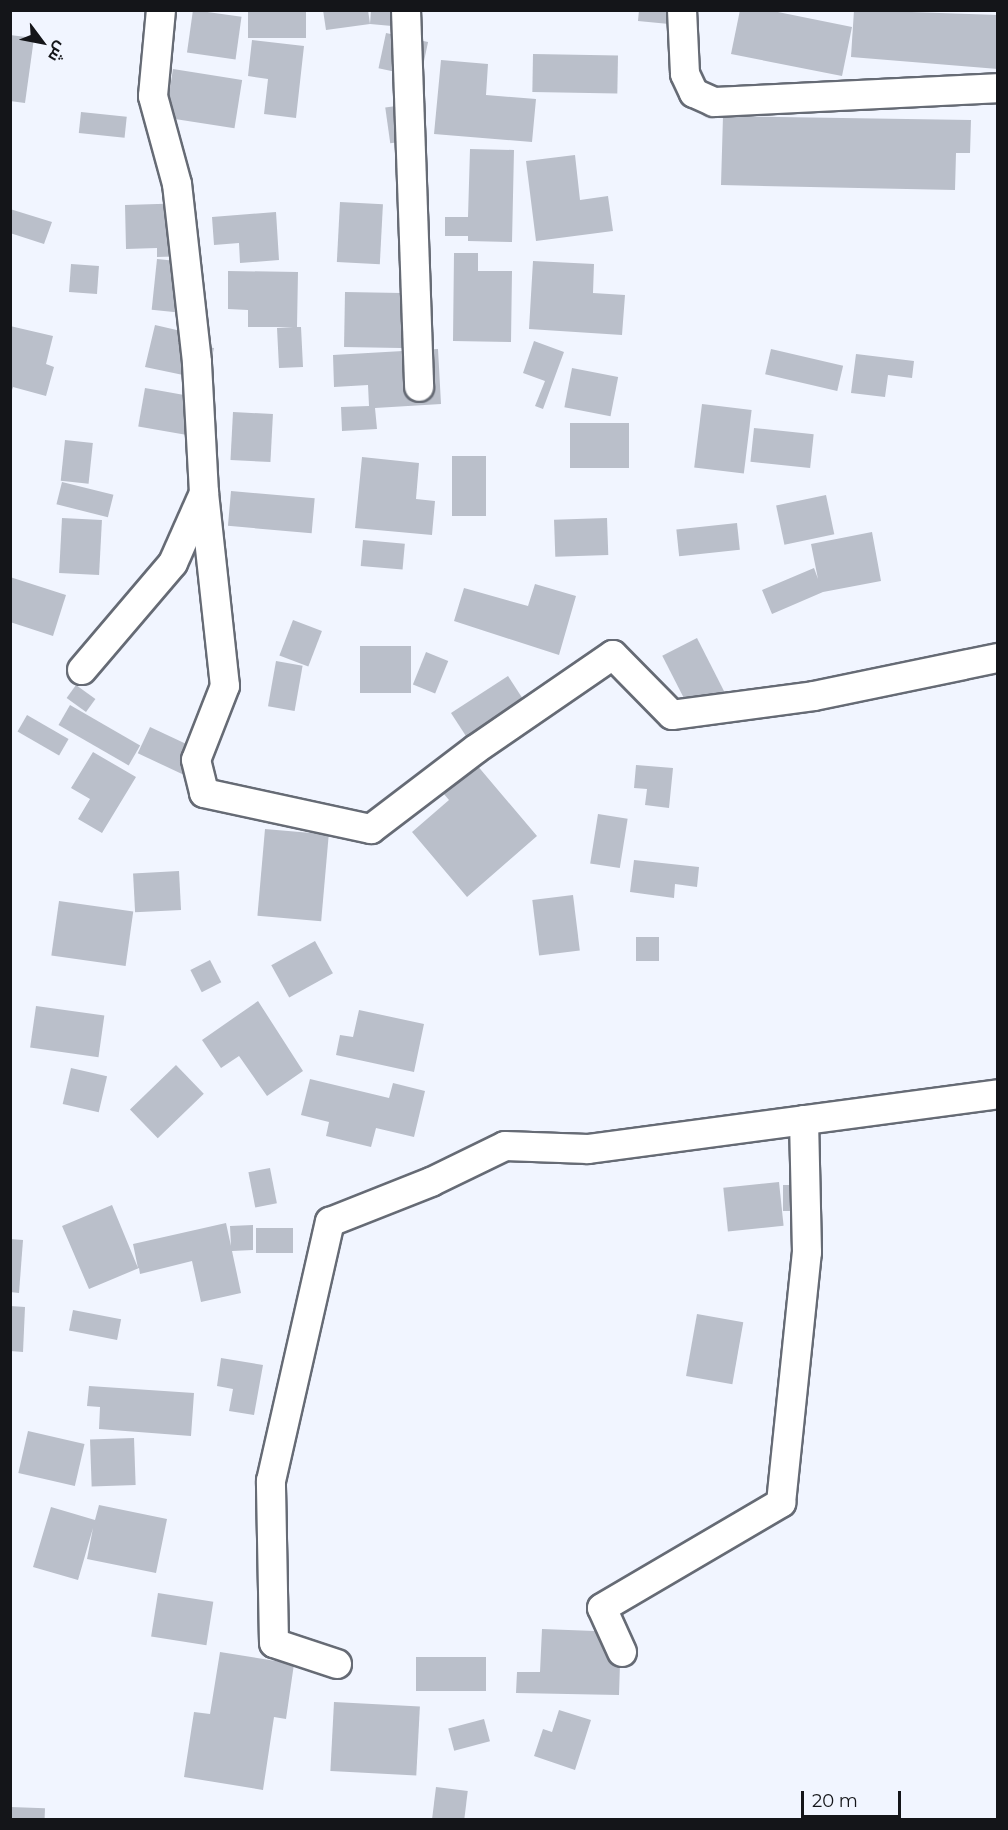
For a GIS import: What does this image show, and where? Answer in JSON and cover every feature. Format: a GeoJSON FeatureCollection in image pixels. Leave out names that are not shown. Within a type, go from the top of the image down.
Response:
{"type":"FeatureCollection","features":[{"type":"Feature","properties":{"kind":"street"},"geometry":{"type":"LineString","coordinates":[[161,10],[153,96],[177,184],[197,362],[204,493],[225,686],[196,760],[204,793],[372,829],[476,749],[613,655],[672,715],[814,696],[998,658]]}},
{"type":"Feature","properties":{"kind":"street"},"geometry":{"type":"LineString","coordinates":[[406,10],[419,387]]}},
{"type":"Feature","properties":{"kind":"street"},"geometry":{"type":"LineString","coordinates":[[682,10],[685,74],[694,93],[714,102],[998,88]]}},
{"type":"Feature","properties":{"kind":"street"},"geometry":{"type":"LineString","coordinates":[[82,670],[173,563],[204,493]]}},
{"type":"Feature","properties":{"kind":"street"},"geometry":{"type":"LineString","coordinates":[[337,1664],[274,1643],[271,1481],[330,1222],[431,1182],[505,1146],[588,1149],[998,1094]]}},
{"type":"Feature","properties":{"kind":"street"},"geometry":{"type":"LineString","coordinates":[[622,1652],[602,1608],[781,1503],[807,1252],[804,1120]]}},
{"type":"Feature","properties":{"kind":"building"},"geometry":{"type":"Polygon","coordinates":[[[193,10],[242,17],[236,59],[187,53],[193,10]]]}},
{"type":"Feature","properties":{"kind":"building"},"geometry":{"type":"Polygon","coordinates":[[[248,10],[306,10],[306,38],[248,38],[248,10]]]}},
{"type":"Feature","properties":{"kind":"building"},"geometry":{"type":"Polygon","coordinates":[[[323,10],[368,10],[370,24],[326,30],[323,10]]]}},
{"type":"Feature","properties":{"kind":"building"},"geometry":{"type":"Polygon","coordinates":[[[371,10],[404,10],[403,27],[370,24],[371,10]]]}},
{"type":"Feature","properties":{"kind":"building"},"geometry":{"type":"Polygon","coordinates":[[[639,10],[670,10],[669,24],[638,21],[639,10]]]}},
{"type":"Feature","properties":{"kind":"building"},"geometry":{"type":"Polygon","coordinates":[[[740,10],[768,10],[852,27],[842,76],[731,54],[740,10]]]}},
{"type":"Feature","properties":{"kind":"building"},"geometry":{"type":"Polygon","coordinates":[[[854,10],[998,15],[998,69],[851,57],[854,10]]]}},
{"type":"Feature","properties":{"kind":"building"},"geometry":{"type":"Polygon","coordinates":[[[386,33],[428,42],[421,77],[379,68],[386,33]]]}},
{"type":"Feature","properties":{"kind":"building"},"geometry":{"type":"Polygon","coordinates":[[[10,35],[34,38],[25,103],[10,101],[10,35]]]}},
{"type":"Feature","properties":{"kind":"building"},"geometry":{"type":"Polygon","coordinates":[[[252,40],[304,46],[296,118],[264,114],[268,79],[248,76],[252,40]]]}},
{"type":"Feature","properties":{"kind":"building"},"geometry":{"type":"Polygon","coordinates":[[[533,54],[618,55],[617,93],[532,92],[533,54]]]}},
{"type":"Feature","properties":{"kind":"building"},"geometry":{"type":"Polygon","coordinates":[[[441,60],[488,64],[486,95],[536,99],[532,142],[434,134],[441,60]]]}},
{"type":"Feature","properties":{"kind":"building"},"geometry":{"type":"Polygon","coordinates":[[[173,69],[242,80],[234,128],[165,117],[173,69]]]}},
{"type":"Feature","properties":{"kind":"building"},"geometry":{"type":"Polygon","coordinates":[[[411,104],[416,140],[390,143],[385,108],[411,104]]]}},
{"type":"Feature","properties":{"kind":"building"},"geometry":{"type":"Polygon","coordinates":[[[81,112],[127,117],[125,138],[79,133],[81,112]]]}},
{"type":"Feature","properties":{"kind":"building"},"geometry":{"type":"Polygon","coordinates":[[[723,116],[971,120],[970,153],[956,153],[955,190],[721,185],[723,116]]]}},
{"type":"Feature","properties":{"kind":"building"},"geometry":{"type":"Polygon","coordinates":[[[470,149],[514,150],[512,242],[468,241],[468,236],[445,236],[445,217],[468,217],[470,149]]]}},
{"type":"Feature","properties":{"kind":"building"},"geometry":{"type":"Polygon","coordinates":[[[575,155],[580,200],[608,196],[613,231],[536,241],[526,161],[575,155]]]}},
{"type":"Feature","properties":{"kind":"building"},"geometry":{"type":"Polygon","coordinates":[[[340,202],[383,204],[380,264],[337,262],[340,202]]]}},
{"type":"Feature","properties":{"kind":"building"},"geometry":{"type":"Polygon","coordinates":[[[190,203],[191,256],[157,257],[157,248],[126,249],[125,205],[190,203]]]}},
{"type":"Feature","properties":{"kind":"building"},"geometry":{"type":"Polygon","coordinates":[[[10,209],[52,222],[44,244],[10,233],[10,209]]]}},
{"type":"Feature","properties":{"kind":"building"},"geometry":{"type":"Polygon","coordinates":[[[276,212],[279,260],[240,263],[239,243],[214,245],[212,217],[276,212]]]}},
{"type":"Feature","properties":{"kind":"building"},"geometry":{"type":"Polygon","coordinates":[[[454,253],[478,253],[478,271],[512,271],[511,342],[453,341],[454,253]]]}},
{"type":"Feature","properties":{"kind":"building"},"geometry":{"type":"Polygon","coordinates":[[[157,259],[184,262],[179,313],[152,310],[157,259]]]}},
{"type":"Feature","properties":{"kind":"building"},"geometry":{"type":"Polygon","coordinates":[[[533,261],[594,264],[593,293],[625,295],[622,335],[529,329],[533,261]]]}},
{"type":"Feature","properties":{"kind":"building"},"geometry":{"type":"Polygon","coordinates":[[[71,264],[99,266],[97,294],[69,292],[71,264]]]}},
{"type":"Feature","properties":{"kind":"building"},"geometry":{"type":"Polygon","coordinates":[[[228,271],[298,272],[297,327],[301,327],[303,367],[279,368],[277,328],[293,327],[248,327],[248,310],[228,309],[228,271]]]}},
{"type":"Feature","properties":{"kind":"building"},"geometry":{"type":"Polygon","coordinates":[[[345,292],[415,293],[414,348],[344,347],[345,292]]]}},
{"type":"Feature","properties":{"kind":"building"},"geometry":{"type":"Polygon","coordinates":[[[155,325],[181,331],[178,343],[214,348],[207,380],[145,367],[155,325]]]}},
{"type":"Feature","properties":{"kind":"building"},"geometry":{"type":"Polygon","coordinates":[[[10,326],[53,336],[46,364],[54,367],[46,396],[13,387],[10,396],[10,326]]]}},
{"type":"Feature","properties":{"kind":"building"},"geometry":{"type":"Polygon","coordinates":[[[534,341],[564,352],[543,409],[535,406],[545,381],[523,373],[534,341]]]}},
{"type":"Feature","properties":{"kind":"building"},"geometry":{"type":"Polygon","coordinates":[[[438,349],[441,404],[375,408],[377,429],[342,431],[341,407],[369,406],[368,385],[334,387],[333,355],[438,349]]]}},
{"type":"Feature","properties":{"kind":"building"},"geometry":{"type":"Polygon","coordinates":[[[771,349],[843,366],[837,391],[765,374],[771,349]]]}},
{"type":"Feature","properties":{"kind":"building"},"geometry":{"type":"Polygon","coordinates":[[[856,354],[914,361],[912,378],[888,375],[885,397],[851,393],[856,354]]]}},
{"type":"Feature","properties":{"kind":"building"},"geometry":{"type":"Polygon","coordinates":[[[572,368],[618,377],[611,416],[564,407],[572,368]]]}},
{"type":"Feature","properties":{"kind":"building"},"geometry":{"type":"Polygon","coordinates":[[[145,388],[198,397],[191,436],[138,426],[145,388]]]}},
{"type":"Feature","properties":{"kind":"building"},"geometry":{"type":"Polygon","coordinates":[[[702,404],[752,410],[744,474],[694,468],[702,404]]]}},
{"type":"Feature","properties":{"kind":"building"},"geometry":{"type":"Polygon","coordinates":[[[233,412],[273,414],[270,462],[230,460],[233,412]]]}},
{"type":"Feature","properties":{"kind":"building"},"geometry":{"type":"Polygon","coordinates":[[[570,423],[629,423],[629,468],[570,468],[570,423]]]}},
{"type":"Feature","properties":{"kind":"building"},"geometry":{"type":"Polygon","coordinates":[[[754,428],[814,434],[810,468],[750,462],[754,428]]]}},
{"type":"Feature","properties":{"kind":"building"},"geometry":{"type":"Polygon","coordinates":[[[65,440],[93,443],[89,484],[61,481],[65,440]]]}},
{"type":"Feature","properties":{"kind":"building"},"geometry":{"type":"Polygon","coordinates":[[[452,456],[486,456],[486,516],[452,516],[452,456]]]}},
{"type":"Feature","properties":{"kind":"building"},"geometry":{"type":"Polygon","coordinates":[[[362,457],[419,463],[416,499],[435,501],[432,535],[355,528],[362,457]]]}},
{"type":"Feature","properties":{"kind":"building"},"geometry":{"type":"Polygon","coordinates":[[[62,482],[113,495],[108,517],[56,504],[62,482]]]}},
{"type":"Feature","properties":{"kind":"building"},"geometry":{"type":"Polygon","coordinates":[[[231,491],[315,498],[312,533],[228,526],[231,491]]]}},
{"type":"Feature","properties":{"kind":"building"},"geometry":{"type":"Polygon","coordinates":[[[826,495],[834,534],[784,545],[776,506],[826,495]]]}},
{"type":"Feature","properties":{"kind":"building"},"geometry":{"type":"Polygon","coordinates":[[[62,518],[102,520],[99,575],[59,573],[62,518]]]}},
{"type":"Feature","properties":{"kind":"building"},"geometry":{"type":"Polygon","coordinates":[[[607,518],[608,555],[555,557],[554,520],[607,518]]]}},
{"type":"Feature","properties":{"kind":"building"},"geometry":{"type":"Polygon","coordinates":[[[737,523],[740,550],[679,556],[676,529],[737,523]]]}},
{"type":"Feature","properties":{"kind":"building"},"geometry":{"type":"Polygon","coordinates":[[[872,532],[881,581],[823,592],[772,614],[762,590],[814,568],[818,579],[811,544],[872,532]]]}},
{"type":"Feature","properties":{"kind":"building"},"geometry":{"type":"Polygon","coordinates":[[[363,540],[405,544],[403,570],[361,566],[363,540]]]}},
{"type":"Feature","properties":{"kind":"building"},"geometry":{"type":"Polygon","coordinates":[[[10,577],[66,595],[53,636],[10,622],[10,577]]]}},
{"type":"Feature","properties":{"kind":"building"},"geometry":{"type":"Polygon","coordinates":[[[535,584],[576,596],[559,655],[454,621],[464,588],[528,606],[535,584]]]}},
{"type":"Feature","properties":{"kind":"building"},"geometry":{"type":"Polygon","coordinates":[[[293,620],[322,631],[308,667],[279,655],[293,620]]]}},
{"type":"Feature","properties":{"kind":"building"},"geometry":{"type":"Polygon","coordinates":[[[697,638],[727,696],[692,714],[662,656],[697,638]]]}},
{"type":"Feature","properties":{"kind":"building"},"geometry":{"type":"Polygon","coordinates":[[[360,646],[411,646],[411,693],[360,693],[360,646]]]}},
{"type":"Feature","properties":{"kind":"building"},"geometry":{"type":"Polygon","coordinates":[[[426,652],[448,661],[435,693],[413,684],[426,652]]]}},
{"type":"Feature","properties":{"kind":"building"},"geometry":{"type":"Polygon","coordinates":[[[276,661],[303,666],[295,711],[268,706],[276,661]]]}},
{"type":"Feature","properties":{"kind":"building"},"geometry":{"type":"Polygon","coordinates":[[[508,676],[539,724],[482,761],[451,713],[508,676]]]}},
{"type":"Feature","properties":{"kind":"building"},"geometry":{"type":"Polygon","coordinates":[[[76,685],[95,699],[86,712],[67,698],[76,685]]]}},
{"type":"Feature","properties":{"kind":"building"},"geometry":{"type":"Polygon","coordinates":[[[70,705],[140,746],[129,765],[58,725],[70,705]]]}},
{"type":"Feature","properties":{"kind":"building"},"geometry":{"type":"Polygon","coordinates":[[[27,715],[69,739],[59,755],[18,731],[27,715]]]}},
{"type":"Feature","properties":{"kind":"building"},"geometry":{"type":"Polygon","coordinates":[[[150,727],[198,749],[186,776],[138,753],[150,727]]]}},
{"type":"Feature","properties":{"kind":"building"},"geometry":{"type":"Polygon","coordinates":[[[93,752],[136,777],[102,833],[78,819],[90,799],[71,788],[93,752]]]}},
{"type":"Feature","properties":{"kind":"building"},"geometry":{"type":"Polygon","coordinates":[[[476,764],[537,836],[467,897],[412,832],[449,800],[443,793],[476,764]]]}},
{"type":"Feature","properties":{"kind":"building"},"geometry":{"type":"Polygon","coordinates":[[[636,765],[673,768],[669,808],[645,805],[647,789],[634,788],[636,765]]]}},
{"type":"Feature","properties":{"kind":"building"},"geometry":{"type":"Polygon","coordinates":[[[598,814],[628,819],[620,868],[590,863],[598,814]]]}},
{"type":"Feature","properties":{"kind":"building"},"geometry":{"type":"Polygon","coordinates":[[[265,829],[329,835],[321,921],[257,916],[265,829]]]}},
{"type":"Feature","properties":{"kind":"building"},"geometry":{"type":"Polygon","coordinates":[[[634,860],[699,867],[697,887],[675,884],[674,898],[630,892],[634,860]]]}},
{"type":"Feature","properties":{"kind":"building"},"geometry":{"type":"Polygon","coordinates":[[[179,871],[181,910],[135,912],[133,873],[179,871]]]}},
{"type":"Feature","properties":{"kind":"building"},"geometry":{"type":"Polygon","coordinates":[[[573,895],[580,951],[539,956],[532,900],[573,895]]]}},
{"type":"Feature","properties":{"kind":"building"},"geometry":{"type":"Polygon","coordinates":[[[59,901],[133,911],[126,966],[51,955],[59,901]]]}},
{"type":"Feature","properties":{"kind":"building"},"geometry":{"type":"Polygon","coordinates":[[[636,937],[659,937],[659,961],[636,961],[636,937]]]}},
{"type":"Feature","properties":{"kind":"building"},"geometry":{"type":"Polygon","coordinates":[[[315,941],[333,973],[289,998],[271,965],[315,941]]]}},
{"type":"Feature","properties":{"kind":"building"},"geometry":{"type":"Polygon","coordinates":[[[210,960],[221,982],[202,992],[190,970],[210,960]]]}},
{"type":"Feature","properties":{"kind":"building"},"geometry":{"type":"Polygon","coordinates":[[[258,1001],[303,1071],[267,1096],[239,1056],[221,1068],[202,1040],[258,1001]]]}},
{"type":"Feature","properties":{"kind":"building"},"geometry":{"type":"Polygon","coordinates":[[[36,1006],[104,1016],[98,1057],[30,1048],[36,1006]]]}},
{"type":"Feature","properties":{"kind":"building"},"geometry":{"type":"Polygon","coordinates":[[[359,1010],[424,1024],[414,1072],[336,1055],[340,1035],[353,1037],[359,1010]]]}},
{"type":"Feature","properties":{"kind":"building"},"geometry":{"type":"Polygon","coordinates":[[[176,1065],[204,1094],[158,1138],[130,1109],[176,1065]]]}},
{"type":"Feature","properties":{"kind":"building"},"geometry":{"type":"Polygon","coordinates":[[[71,1068],[107,1076],[99,1112],[63,1104],[71,1068]]]}},
{"type":"Feature","properties":{"kind":"building"},"geometry":{"type":"Polygon","coordinates":[[[310,1079],[389,1098],[393,1083],[425,1091],[414,1137],[376,1128],[371,1147],[326,1136],[329,1122],[301,1115],[310,1079]]]}},
{"type":"Feature","properties":{"kind":"building"},"geometry":{"type":"Polygon","coordinates":[[[270,1168],[277,1203],[255,1208],[248,1172],[270,1168]]]}},
{"type":"Feature","properties":{"kind":"building"},"geometry":{"type":"Polygon","coordinates":[[[779,1182],[784,1226],[728,1232],[723,1188],[779,1182]]]}},
{"type":"Feature","properties":{"kind":"building"},"geometry":{"type":"Polygon","coordinates":[[[783,1185],[810,1185],[810,1211],[783,1211],[783,1185]]]}},
{"type":"Feature","properties":{"kind":"building"},"geometry":{"type":"Polygon","coordinates":[[[112,1205],[138,1268],[133,1244],[226,1223],[231,1246],[230,1226],[253,1225],[253,1250],[232,1251],[241,1293],[201,1302],[192,1261],[140,1274],[139,1268],[89,1289],[62,1226],[112,1205]]]}},
{"type":"Feature","properties":{"kind":"building"},"geometry":{"type":"Polygon","coordinates":[[[256,1228],[293,1228],[293,1253],[256,1253],[256,1228]]]}},
{"type":"Feature","properties":{"kind":"building"},"geometry":{"type":"Polygon","coordinates":[[[10,1239],[23,1240],[19,1293],[10,1292],[10,1239]]]}},
{"type":"Feature","properties":{"kind":"building"},"geometry":{"type":"Polygon","coordinates":[[[10,1306],[25,1307],[23,1352],[10,1351],[10,1306]]]}},
{"type":"Feature","properties":{"kind":"building"},"geometry":{"type":"Polygon","coordinates":[[[73,1310],[121,1319],[117,1340],[69,1331],[73,1310]]]}},
{"type":"Feature","properties":{"kind":"building"},"geometry":{"type":"Polygon","coordinates":[[[697,1314],[743,1322],[732,1384],[686,1376],[697,1314]]]}},
{"type":"Feature","properties":{"kind":"building"},"geometry":{"type":"Polygon","coordinates":[[[221,1358],[263,1365],[254,1415],[229,1411],[233,1389],[217,1386],[221,1358]]]}},
{"type":"Feature","properties":{"kind":"building"},"geometry":{"type":"Polygon","coordinates":[[[89,1386],[194,1393],[191,1436],[99,1429],[100,1407],[87,1406],[89,1386]]]}},
{"type":"Feature","properties":{"kind":"building"},"geometry":{"type":"Polygon","coordinates":[[[28,1431],[85,1444],[75,1486],[18,1473],[28,1431]]]}},
{"type":"Feature","properties":{"kind":"building"},"geometry":{"type":"Polygon","coordinates":[[[134,1438],[136,1485],[92,1487],[90,1440],[134,1438]]]}},
{"type":"Feature","properties":{"kind":"building"},"geometry":{"type":"Polygon","coordinates":[[[99,1505],[167,1519],[156,1573],[87,1559],[93,1528],[78,1580],[33,1567],[51,1507],[95,1520],[99,1505]]]}},
{"type":"Feature","properties":{"kind":"building"},"geometry":{"type":"Polygon","coordinates":[[[158,1593],[213,1602],[206,1645],[151,1636],[158,1593]]]}},
{"type":"Feature","properties":{"kind":"building"},"geometry":{"type":"Polygon","coordinates":[[[542,1629],[621,1632],[619,1695],[516,1693],[517,1672],[540,1672],[542,1629]]]}},
{"type":"Feature","properties":{"kind":"building"},"geometry":{"type":"Polygon","coordinates":[[[220,1652],[294,1664],[286,1719],[274,1717],[263,1790],[184,1777],[194,1712],[210,1714],[220,1652]]]}},
{"type":"Feature","properties":{"kind":"building"},"geometry":{"type":"Polygon","coordinates":[[[416,1657],[486,1657],[486,1691],[416,1691],[416,1657]]]}},
{"type":"Feature","properties":{"kind":"building"},"geometry":{"type":"Polygon","coordinates":[[[334,1702],[420,1707],[416,1775],[330,1771],[334,1702]]]}},
{"type":"Feature","properties":{"kind":"building"},"geometry":{"type":"Polygon","coordinates":[[[559,1710],[591,1720],[575,1770],[534,1756],[543,1729],[552,1732],[559,1710]]]}},
{"type":"Feature","properties":{"kind":"building"},"geometry":{"type":"Polygon","coordinates":[[[484,1719],[490,1741],[454,1751],[448,1729],[484,1719]]]}},
{"type":"Feature","properties":{"kind":"building"},"geometry":{"type":"Polygon","coordinates":[[[436,1787],[468,1791],[464,1820],[432,1820],[436,1787]]]}},
{"type":"Feature","properties":{"kind":"building"},"geometry":{"type":"Polygon","coordinates":[[[10,1807],[45,1808],[45,1820],[10,1820],[10,1807]]]}}]}
